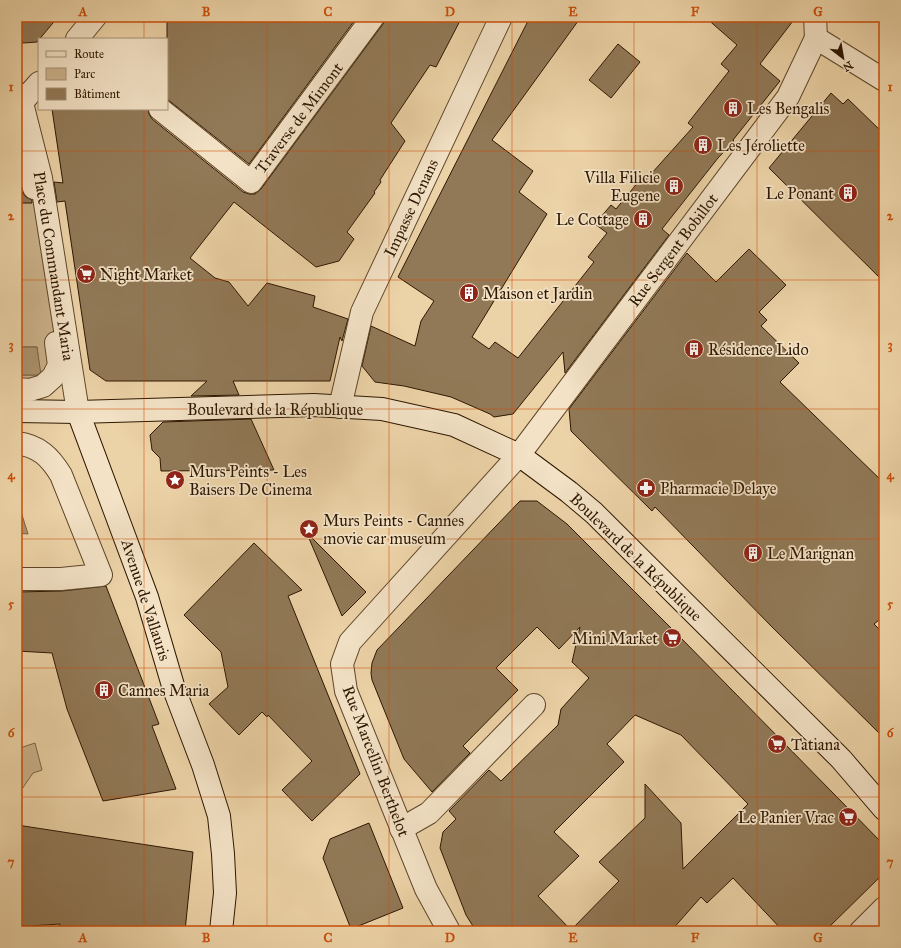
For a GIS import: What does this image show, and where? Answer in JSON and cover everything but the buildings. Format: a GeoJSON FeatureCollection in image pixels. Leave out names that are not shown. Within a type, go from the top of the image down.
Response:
{"type":"FeatureCollection","features":[{"type":"Feature","properties":{"kind":"street"},"geometry":{"type":"LineString","coordinates":[[77,38],[95,17]]}},
{"type":"Feature","properties":{"kind":"street","name":"Traverse de Mimont"},"geometry":{"type":"LineString","coordinates":[[161,110],[251,182],[374,17]]}},
{"type":"Feature","properties":{"kind":"street","name":"Impasse Denans"},"geometry":{"type":"LineString","coordinates":[[340,406],[362,312],[501,17]]}},
{"type":"Feature","properties":{"kind":"street"},"geometry":{"type":"LineString","coordinates":[[815,27],[884,80]]}},
{"type":"Feature","properties":{"kind":"street","name":"Rue Sergent Bobillot"},"geometry":{"type":"LineString","coordinates":[[518,456],[788,97],[815,27]]}},
{"type":"Feature","properties":{"kind":"street"},"geometry":{"type":"LineString","coordinates":[[19,102],[38,84]]}},
{"type":"Feature","properties":{"kind":"street","name":"Place du Commandant Maria"},"geometry":{"type":"LineString","coordinates":[[19,102],[41,178],[78,412]]}},
{"type":"Feature","properties":{"kind":"street","name":"Place du Commandant Maria"},"geometry":{"type":"LineString","coordinates":[[17,159],[29,172],[34,187],[59,365],[52,377],[43,386],[30,390],[17,389]]}},
{"type":"Feature","properties":{"kind":"street","name":"Boulevard de la République"},"geometry":{"type":"LineString","coordinates":[[17,411],[78,412],[314,405],[382,409],[454,425],[518,456],[569,492],[594,513],[841,759],[884,809]]}},
{"type":"Feature","properties":{"kind":"street","name":"Avenue de Vallauris"},"geometry":{"type":"LineString","coordinates":[[78,412],[147,597],[174,689],[203,765],[219,816],[225,893],[221,931]]}},
{"type":"Feature","properties":{"kind":"street"},"geometry":{"type":"LineString","coordinates":[[17,443],[26,444],[52,460],[61,475],[101,575],[61,579],[17,579]]}},
{"type":"Feature","properties":{"kind":"street","name":"Rue Marcellin Berthelot"},"geometry":{"type":"LineString","coordinates":[[449,931],[426,889],[346,691],[342,664],[350,642],[518,456]]}},
{"type":"Feature","properties":{"kind":"street"},"geometry":{"type":"LineString","coordinates":[[402,830],[429,813],[534,705]]}},
{"type":"Feature","properties":{"kind":"street"},"geometry":{"type":"LineString","coordinates":[[860,931],[884,908]]}},
{"type":"Feature","properties":{"kind":"green space"},"geometry":{"type":"Polygon","coordinates":[[[17,159],[34,187],[59,365],[17,389],[17,375],[40,375],[37,347],[17,347],[17,159]]]}},
{"type":"Feature","properties":{"kind":"green space"},"geometry":{"type":"Polygon","coordinates":[[[35,743],[42,770],[33,773],[22,789],[17,790],[17,749],[35,743]]]}},
{"type":"Feature","properties":{"kind":"shaded area"},"geometry":{"type":"Polygon","coordinates":[[[17,347],[37,347],[41,375],[17,375],[17,347]]]}},
{"type":"Feature","properties":{"kind":"shaded area"},"geometry":{"type":"Polygon","coordinates":[[[17,499],[28,534],[17,533],[17,499]]]}},
{"type":"Feature","properties":{"kind":"place","name":"Les Bengalis"},"geometry":{"type":"Point","coordinates":[733,108]}},
{"type":"Feature","properties":{"kind":"place","name":"Les Jéroliette"},"geometry":{"type":"Point","coordinates":[703,145]}},
{"type":"Feature","properties":{"kind":"place","name":"Villa Filicie Eugene"},"geometry":{"type":"Point","coordinates":[674,186]}},
{"type":"Feature","properties":{"kind":"place","name":"Le Ponant"},"geometry":{"type":"Point","coordinates":[848,193]}},
{"type":"Feature","properties":{"kind":"place","name":"Le Cottage"},"geometry":{"type":"Point","coordinates":[643,219]}},
{"type":"Feature","properties":{"kind":"place","name":"Night Market"},"geometry":{"type":"Point","coordinates":[86,274]}},
{"type":"Feature","properties":{"kind":"place","name":"Maison et Jardin"},"geometry":{"type":"Point","coordinates":[469,293]}},
{"type":"Feature","properties":{"kind":"place","name":"Résidence Lido"},"geometry":{"type":"Point","coordinates":[694,349]}},
{"type":"Feature","properties":{"kind":"place","name":"Murs Peints - Les Baisers De Cinema"},"geometry":{"type":"Point","coordinates":[175,480]}},
{"type":"Feature","properties":{"kind":"place","name":"Pharmacie Delaye"},"geometry":{"type":"Point","coordinates":[646,488]}},
{"type":"Feature","properties":{"kind":"place","name":"Murs Peints - Cannes movie car museum"},"geometry":{"type":"Point","coordinates":[309,529]}},
{"type":"Feature","properties":{"kind":"place","name":"Le Marignan"},"geometry":{"type":"Point","coordinates":[753,553]}},
{"type":"Feature","properties":{"kind":"place","name":"Mini Market"},"geometry":{"type":"Point","coordinates":[672,638]}},
{"type":"Feature","properties":{"kind":"place","name":"Cannes Maria"},"geometry":{"type":"Point","coordinates":[104,690]}},
{"type":"Feature","properties":{"kind":"place","name":"Tatiana"},"geometry":{"type":"Point","coordinates":[777,744]}},
{"type":"Feature","properties":{"kind":"place","name":"Le Panier Vrac"},"geometry":{"type":"Point","coordinates":[848,817]}}]}
